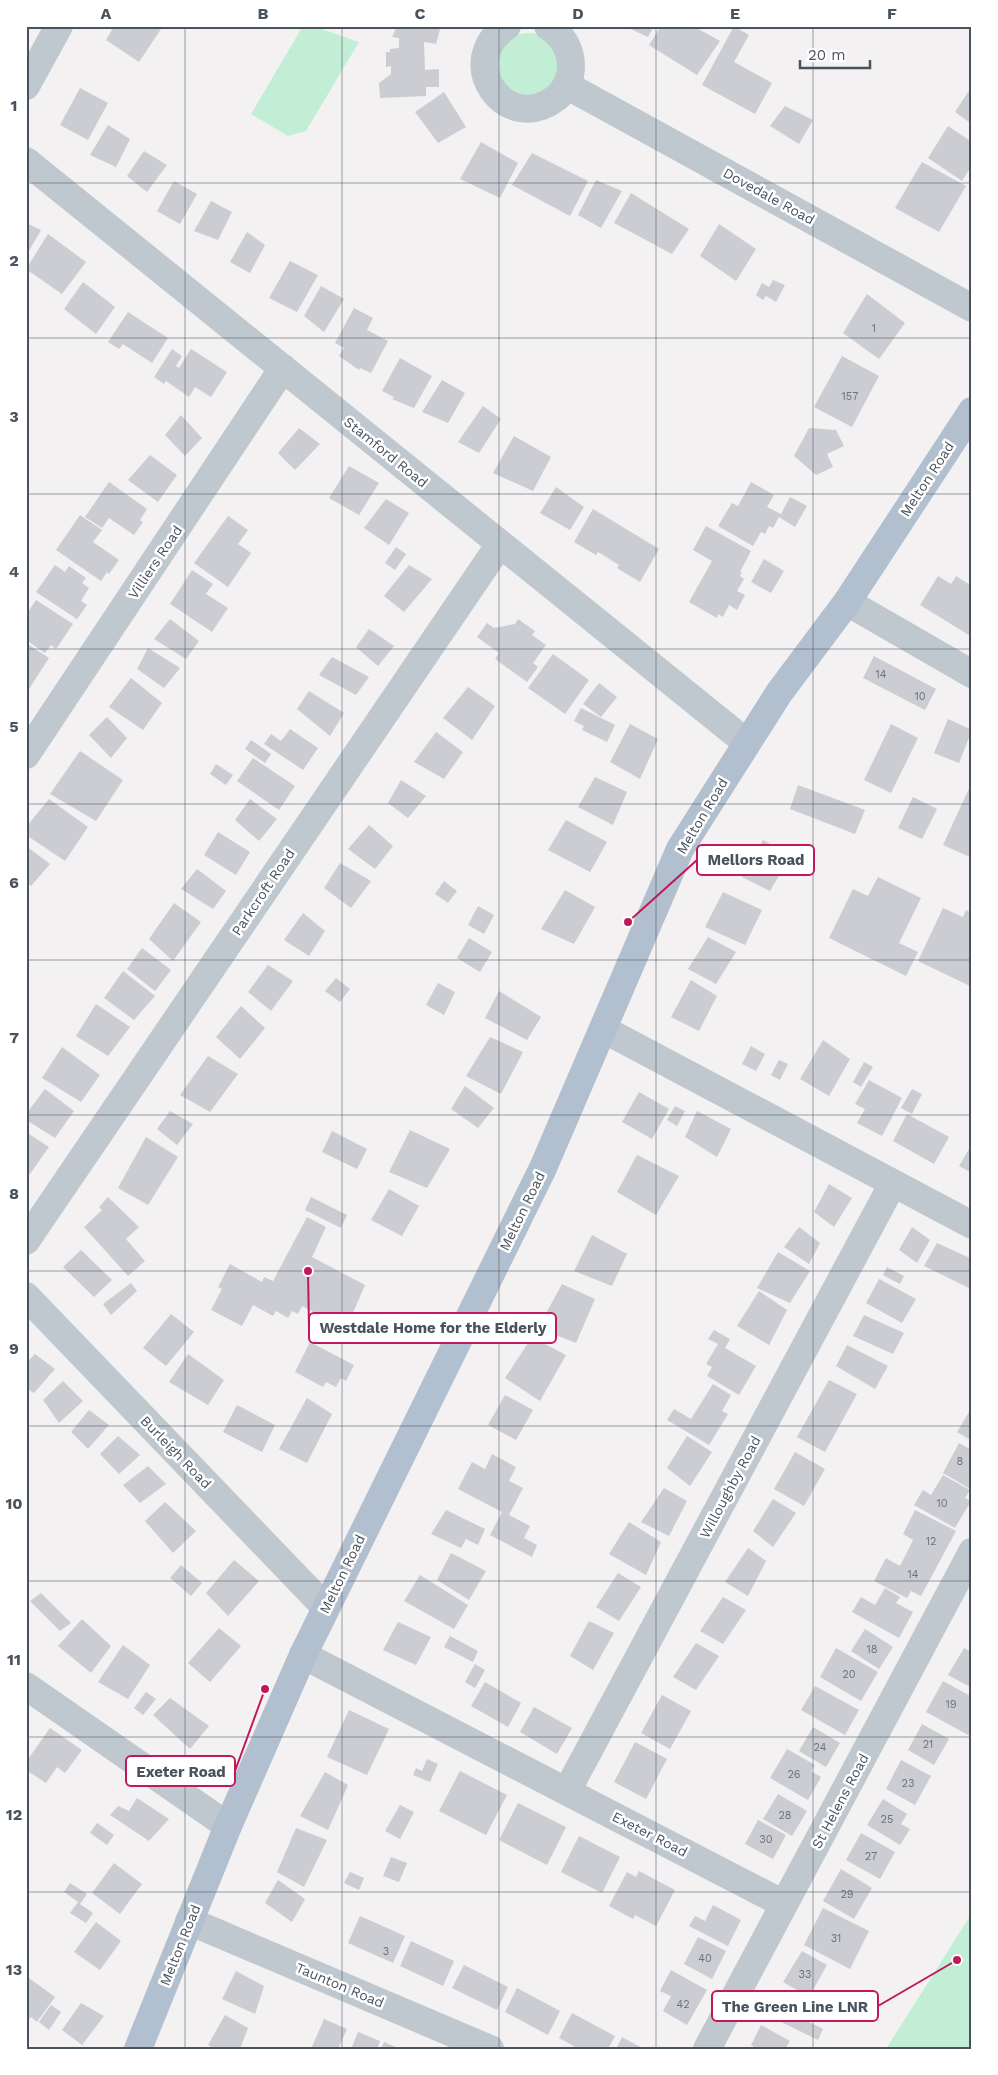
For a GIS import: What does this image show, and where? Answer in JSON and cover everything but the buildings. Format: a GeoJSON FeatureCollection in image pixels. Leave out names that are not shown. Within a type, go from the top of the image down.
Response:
{"type":"FeatureCollection","features":[{"type":"Feature","properties":{"kind":"main road","name":"Melton Road"},"geometry":{"type":"LineString","coordinates":[[138,2049],[228,1826],[303,1655],[325,1607],[524,1209],[680,849],[779,693],[847,602],[972,410]]}},
{"type":"Feature","properties":{"kind":"street"},"geometry":{"type":"LineString","coordinates":[[26,86],[59,26]]}},
{"type":"Feature","properties":{"kind":"street"},"geometry":{"type":"LineString","coordinates":[[508,26],[497,33],[489,44],[484,57],[484,70],[488,84],[496,95],[507,104],[520,108],[534,108],[547,104],[558,96],[566,85],[571,72],[569,52],[559,35],[548,26]]}},
{"type":"Feature","properties":{"kind":"street","name":"Dovedale Road"},"geometry":{"type":"LineString","coordinates":[[566,85],[972,308]]}},
{"type":"Feature","properties":{"kind":"street","name":"Stamford Road"},"geometry":{"type":"LineString","coordinates":[[26,161],[747,743]]}},
{"type":"Feature","properties":{"kind":"street","name":"Villiers Road"},"geometry":{"type":"LineString","coordinates":[[26,755],[283,368]]}},
{"type":"Feature","properties":{"kind":"street","name":"Parkcroft Road"},"geometry":{"type":"LineString","coordinates":[[26,1241],[500,544]]}},
{"type":"Feature","properties":{"kind":"street"},"geometry":{"type":"LineString","coordinates":[[847,602],[972,674]]}},
{"type":"Feature","properties":{"kind":"street"},"geometry":{"type":"LineString","coordinates":[[603,1029],[972,1225]]}},
{"type":"Feature","properties":{"kind":"street","name":"Willoughby Road"},"geometry":{"type":"LineString","coordinates":[[567,1791],[893,1183]]}},
{"type":"Feature","properties":{"kind":"street","name":"Burleigh Road"},"geometry":{"type":"LineString","coordinates":[[26,1296],[325,1607]]}},
{"type":"Feature","properties":{"kind":"street","name":"St Helens Road"},"geometry":{"type":"LineString","coordinates":[[707,2049],[972,1552]]}},
{"type":"Feature","properties":{"kind":"street","name":"Exeter Road"},"geometry":{"type":"LineString","coordinates":[[303,1655],[784,1904]]}},
{"type":"Feature","properties":{"kind":"street"},"geometry":{"type":"LineString","coordinates":[[26,1686],[228,1826]]}},
{"type":"Feature","properties":{"kind":"street","name":"Taunton Road"},"geometry":{"type":"LineString","coordinates":[[190,1921],[490,2049]]}},
{"type":"Feature","properties":{"kind":"green space"},"geometry":{"type":"Polygon","coordinates":[[[303,26],[313,26],[359,42],[306,131],[288,136],[251,114],[303,26]]]}},
{"type":"Feature","properties":{"kind":"green space"},"geometry":{"type":"Polygon","coordinates":[[[528,33],[540,35],[550,42],[557,52],[559,64],[557,76],[550,86],[540,93],[528,95],[516,93],[506,86],[499,76],[497,64],[499,52],[506,42],[516,35],[528,33]]]}},
{"type":"Feature","properties":{"kind":"green space"},"geometry":{"type":"Polygon","coordinates":[[[972,1913],[972,2049],[886,2049],[972,1913]]]}},
{"type":"Feature","properties":{"kind":"place","name":"Mellors Road"},"geometry":{"type":"Point","coordinates":[628,922]}},
{"type":"Feature","properties":{"kind":"place","name":"Westdale Home for the Elderly"},"geometry":{"type":"Point","coordinates":[308,1271]}},
{"type":"Feature","properties":{"kind":"place","name":"Exeter Road"},"geometry":{"type":"Point","coordinates":[265,1689]}},
{"type":"Feature","properties":{"kind":"place","name":"The Green Line LNR"},"geometry":{"type":"Point","coordinates":[957,1960]}}]}
